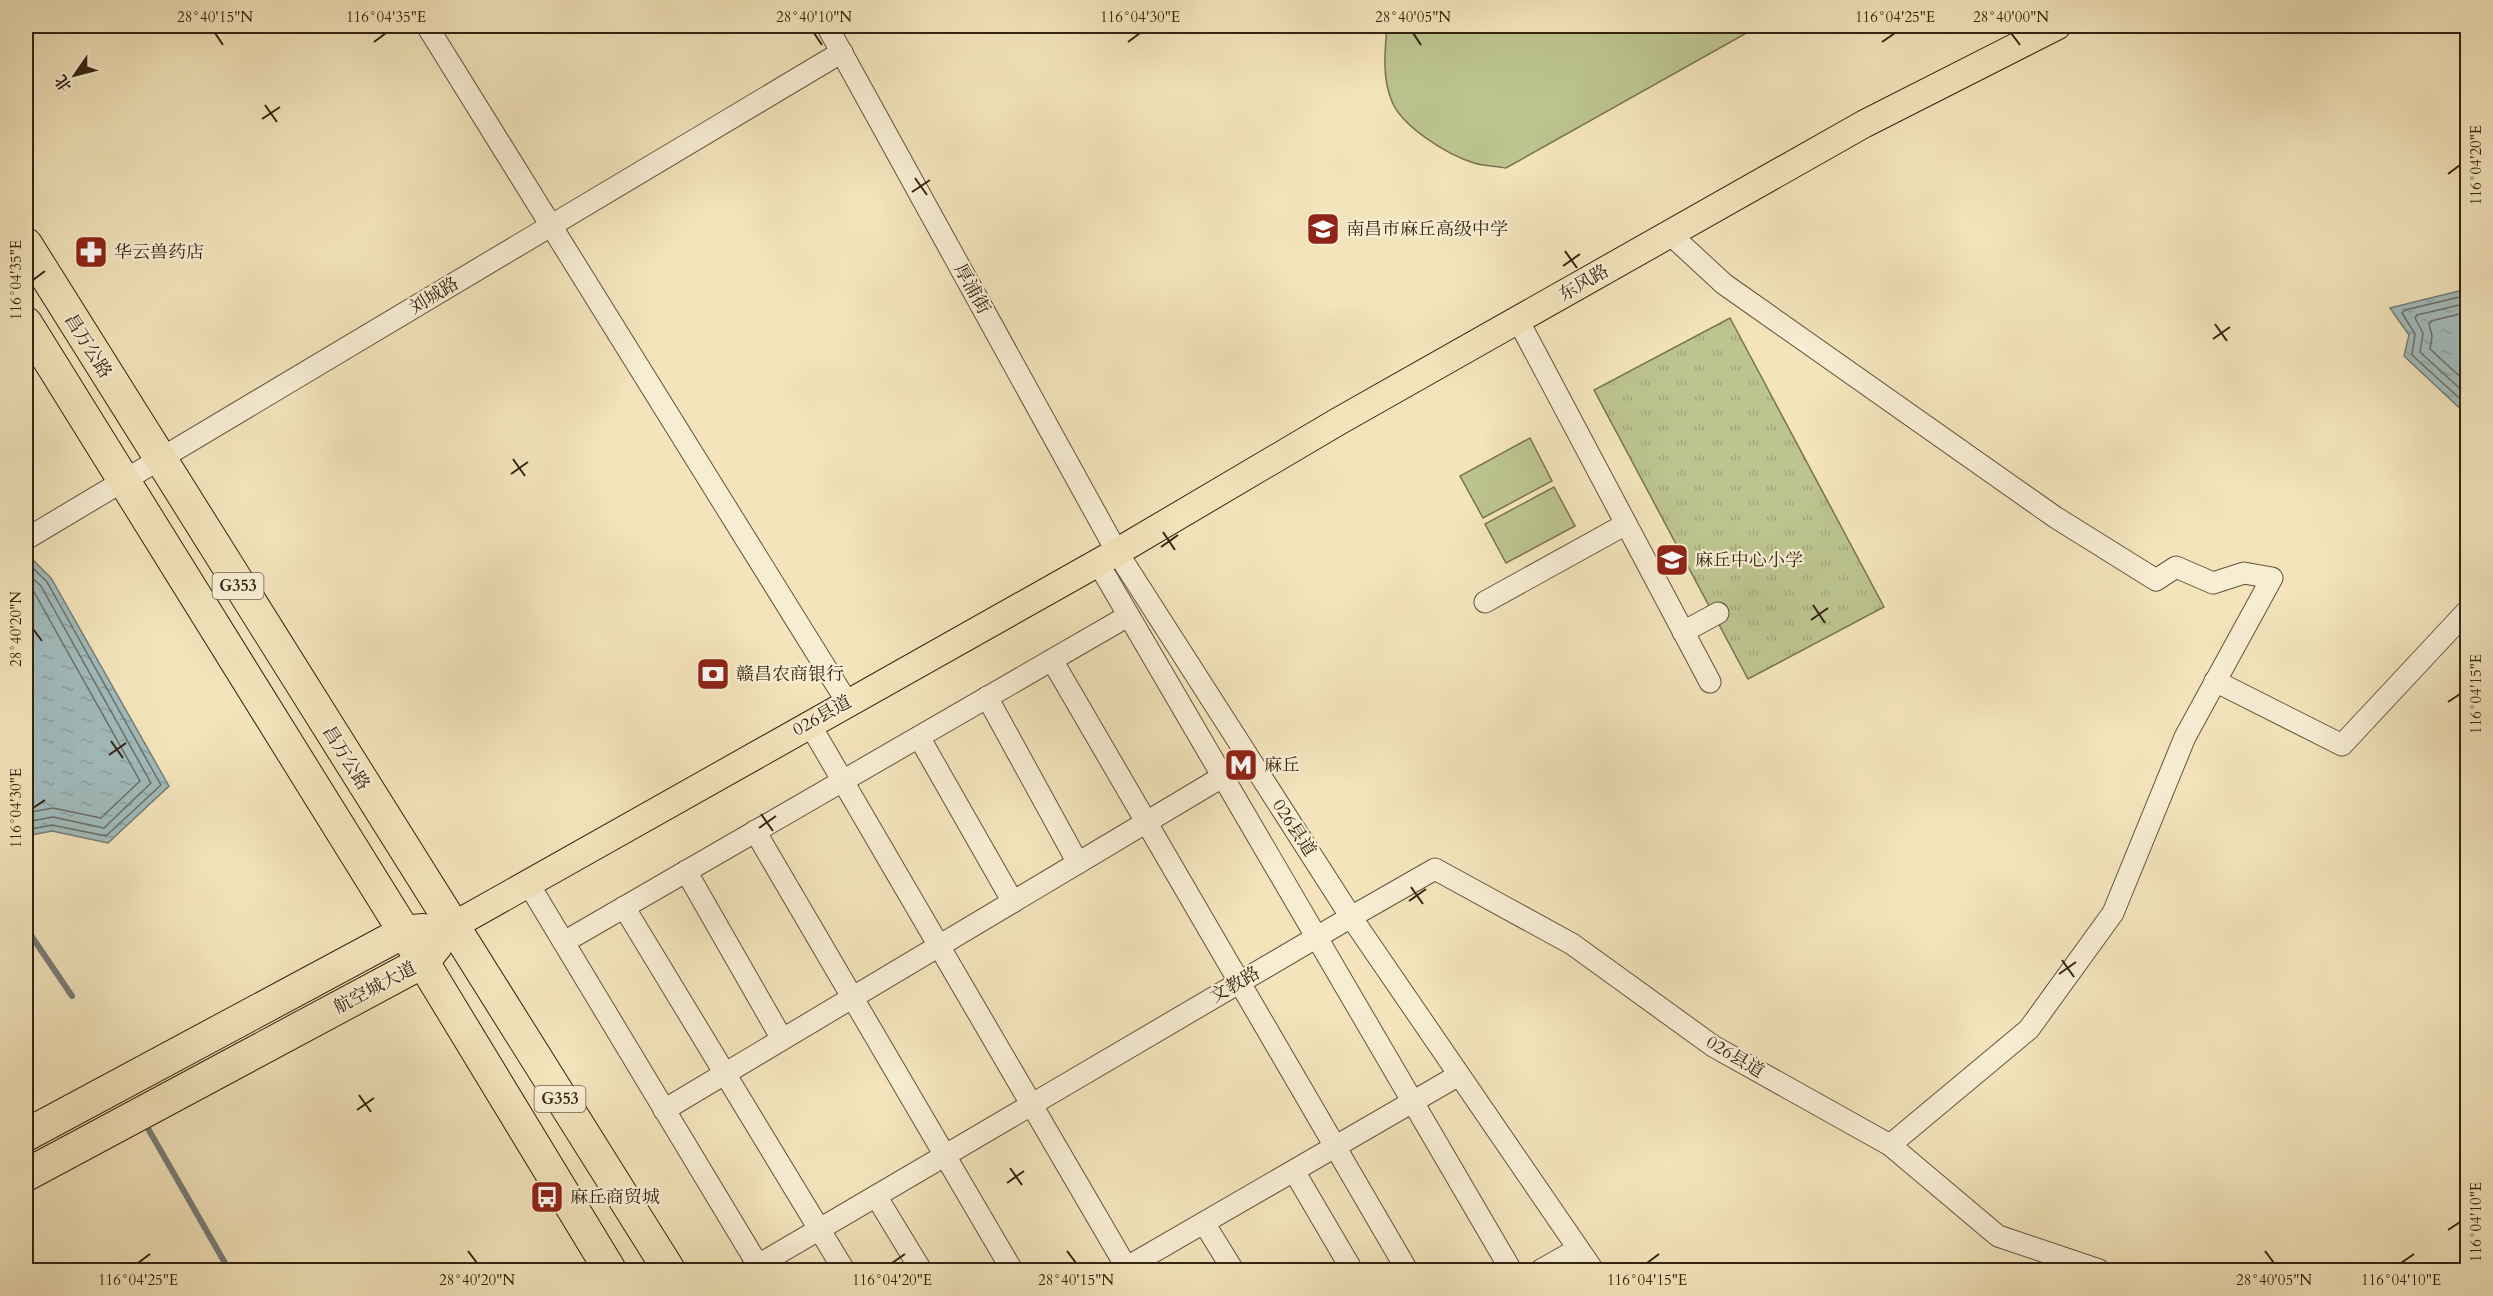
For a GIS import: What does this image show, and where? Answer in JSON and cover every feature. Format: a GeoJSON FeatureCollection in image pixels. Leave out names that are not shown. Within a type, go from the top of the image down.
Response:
{"type":"FeatureCollection","features":[{"type":"Feature","properties":{"kind":"highway","name":"昌万公路"},"geometry":{"type":"LineString","coordinates":[[26,244],[451,927],[669,1270]]}},
{"type":"Feature","properties":{"kind":"highway","name":"G353"},"geometry":{"type":"LineString","coordinates":[[26,322],[423,962],[610,1270]]}},
{"type":"Feature","properties":{"kind":"highway","name":"航空城大道"},"geometry":{"type":"LineString","coordinates":[[26,1135],[404,932],[451,927]]}},
{"type":"Feature","properties":{"kind":"highway","name":"航空城大道"},"geometry":{"type":"LineString","coordinates":[[26,1175],[423,962],[451,927]]}},
{"type":"Feature","properties":{"kind":"main road","name":"东风路"},"geometry":{"type":"LineString","coordinates":[[1108,557],[1518,320],[1864,124],[2057,26]]}},
{"type":"Feature","properties":{"kind":"main road","name":"026县道"},"geometry":{"type":"LineString","coordinates":[[451,927],[809,723],[1108,557]]}},
{"type":"Feature","properties":{"kind":"street"},"geometry":{"type":"LineString","coordinates":[[427,26],[847,702]]}},
{"type":"Feature","properties":{"kind":"street","name":"厚浦街"},"geometry":{"type":"LineString","coordinates":[[827,26],[1108,557]]}},
{"type":"Feature","properties":{"kind":"street","name":"刘城路"},"geometry":{"type":"LineString","coordinates":[[26,539],[842,52]]}},
{"type":"Feature","properties":{"kind":"street"},"geometry":{"type":"LineString","coordinates":[[1670,234],[1724,284],[2055,517],[2156,580],[2176,567],[2213,583],[2244,573],[2272,578],[2185,737],[2113,913],[2029,1029],[1890,1145]]}},
{"type":"Feature","properties":{"kind":"street"},"geometry":{"type":"LineString","coordinates":[[1518,320],[1710,682]]}},
{"type":"Feature","properties":{"kind":"street"},"geometry":{"type":"LineString","coordinates":[[1485,602],[1626,525]]}},
{"type":"Feature","properties":{"kind":"street"},"geometry":{"type":"LineString","coordinates":[[1108,557],[1128,616],[1511,1270]]}},
{"type":"Feature","properties":{"kind":"street","name":"026县道"},"geometry":{"type":"LineString","coordinates":[[1108,557],[1352,917],[1435,869],[1572,944],[1713,1046],[1890,1145],[1998,1236],[2099,1270]]}},
{"type":"Feature","properties":{"kind":"street"},"geometry":{"type":"LineString","coordinates":[[2215,681],[2342,745],[2468,610]]}},
{"type":"Feature","properties":{"kind":"street"},"geometry":{"type":"LineString","coordinates":[[1683,632],[1718,613]]}},
{"type":"Feature","properties":{"kind":"street"},"geometry":{"type":"LineString","coordinates":[[564,942],[1128,616]]}},
{"type":"Feature","properties":{"kind":"street"},"geometry":{"type":"LineString","coordinates":[[1052,660],[1407,1270]]}},
{"type":"Feature","properties":{"kind":"street"},"geometry":{"type":"LineString","coordinates":[[987,697],[1078,863]]}},
{"type":"Feature","properties":{"kind":"street"},"geometry":{"type":"LineString","coordinates":[[809,723],[1126,1270],[1459,1076]]}},
{"type":"Feature","properties":{"kind":"street"},"geometry":{"type":"LineString","coordinates":[[919,737],[1013,902]]}},
{"type":"Feature","properties":{"kind":"street"},"geometry":{"type":"LineString","coordinates":[[664,1110],[1222,777]]}},
{"type":"Feature","properties":{"kind":"street"},"geometry":{"type":"LineString","coordinates":[[755,831],[1012,1270]]}},
{"type":"Feature","properties":{"kind":"street"},"geometry":{"type":"LineString","coordinates":[[686,871],[782,1039]]}},
{"type":"Feature","properties":{"kind":"street"},"geometry":{"type":"LineString","coordinates":[[528,883],[756,1269]]}},
{"type":"Feature","properties":{"kind":"street"},"geometry":{"type":"LineString","coordinates":[[624,907],[844,1270]]}},
{"type":"Feature","properties":{"kind":"street"},"geometry":{"type":"LineString","coordinates":[[1352,917],[1593,1270]]}},
{"type":"Feature","properties":{"kind":"street","name":"文教路"},"geometry":{"type":"LineString","coordinates":[[756,1269],[945,1155],[1352,917]]}},
{"type":"Feature","properties":{"kind":"street"},"geometry":{"type":"LineString","coordinates":[[1294,1171],[1352,1270]]}},
{"type":"Feature","properties":{"kind":"street"},"geometry":{"type":"LineString","coordinates":[[876,1196],[921,1270]]}},
{"type":"Feature","properties":{"kind":"street"},"geometry":{"type":"LineString","coordinates":[[1204,1223],[1233,1270]]}},
{"type":"Feature","properties":{"kind":"street"},"geometry":{"type":"LineString","coordinates":[[1541,1270],[1578,1249]]}},
{"type":"Feature","properties":{"kind":"green space"},"geometry":{"type":"Polygon","coordinates":[[[1387,26],[1759,26],[1506,168],[1482,165],[1463,159],[1426,138],[1404,119],[1391,99],[1386,81],[1387,26]]]}},
{"type":"Feature","properties":{"kind":"green space"},"geometry":{"type":"Polygon","coordinates":[[[1730,318],[1884,607],[1748,679],[1594,390],[1730,318]]]}},
{"type":"Feature","properties":{"kind":"green space"},"geometry":{"type":"Polygon","coordinates":[[[1530,438],[1552,481],[1483,518],[1460,476],[1530,438]]]}},
{"type":"Feature","properties":{"kind":"green space"},"geometry":{"type":"Polygon","coordinates":[[[1554,487],[1575,526],[1506,563],[1485,524],[1554,487]]]}},
{"type":"Feature","properties":{"kind":"water"},"geometry":{"type":"Polygon","coordinates":[[[2468,289],[2467,415],[2404,356],[2409,335],[2390,308],[2468,289]]]}},
{"type":"Feature","properties":{"kind":"water"},"geometry":{"type":"Polygon","coordinates":[[[26,553],[51,578],[169,786],[108,843],[52,831],[26,836],[26,553]]]}},
{"type":"Feature","properties":{"kind":"waterway"},"geometry":{"type":"LineString","coordinates":[[26,928],[72,996]]}},
{"type":"Feature","properties":{"kind":"waterway"},"geometry":{"type":"LineString","coordinates":[[146,1125],[229,1270]]}},
{"type":"Feature","properties":{"kind":"place","name":"南昌市麻丘高级中学"},"geometry":{"type":"Point","coordinates":[1323,229]}},
{"type":"Feature","properties":{"kind":"place","name":"华云兽药店"},"geometry":{"type":"Point","coordinates":[91,252]}},
{"type":"Feature","properties":{"kind":"place","name":"麻丘中心小学"},"geometry":{"type":"Point","coordinates":[1672,560]}},
{"type":"Feature","properties":{"kind":"place","name":"赣昌农商银行"},"geometry":{"type":"Point","coordinates":[713,674]}},
{"type":"Feature","properties":{"kind":"place","name":"麻丘"},"geometry":{"type":"Point","coordinates":[1241,765]}},
{"type":"Feature","properties":{"kind":"place","name":"麻丘商贸城"},"geometry":{"type":"Point","coordinates":[547,1197]}}]}
